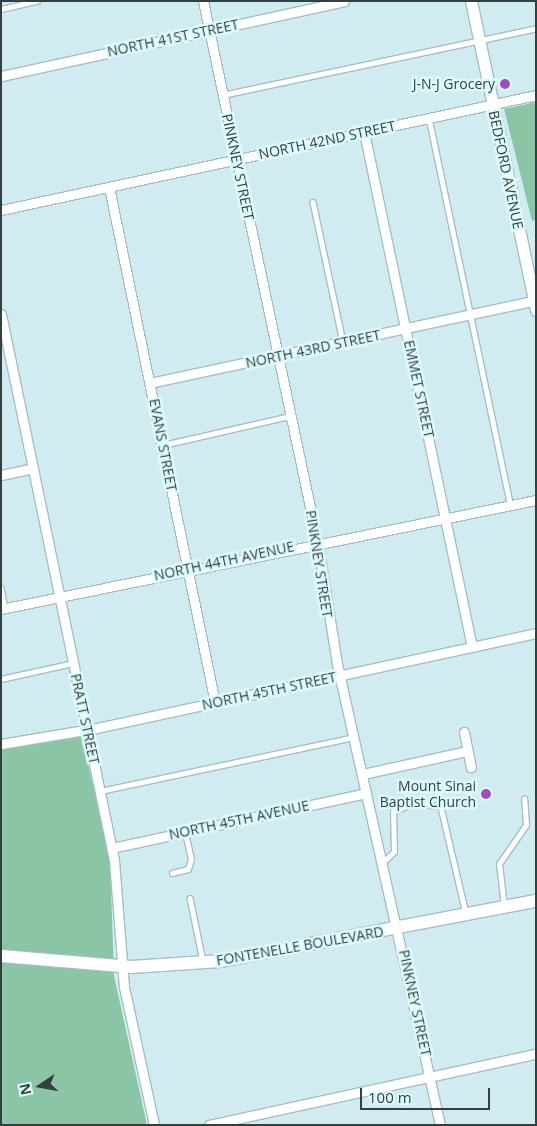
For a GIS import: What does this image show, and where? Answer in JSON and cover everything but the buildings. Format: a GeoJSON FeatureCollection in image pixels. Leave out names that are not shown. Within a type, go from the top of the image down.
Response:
{"type":"FeatureCollection","features":[{"type":"Feature","properties":{"kind":"main road","name":"FONTENELLE BOULEVARD"},"geometry":{"type":"LineString","coordinates":[[1,956],[123,967],[204,963],[397,929],[536,901]]}},
{"type":"Feature","properties":{"kind":"street","name":"PINKNEY STREET"},"geometry":{"type":"LineString","coordinates":[[203,1],[318,545],[325,606],[440,1125]]}},
{"type":"Feature","properties":{"kind":"street","name":"NORTH 41ST STREET"},"geometry":{"type":"LineString","coordinates":[[1,76],[344,1]]}},
{"type":"Feature","properties":{"kind":"street","name":"BEDFORD AVENUE"},"geometry":{"type":"LineString","coordinates":[[471,1],[535,304]]}},
{"type":"Feature","properties":{"kind":"street","name":"NORTH 42ND STREET"},"geometry":{"type":"LineString","coordinates":[[1,210],[536,95]]}},
{"type":"Feature","properties":{"kind":"street","name":"EMMET STREET"},"geometry":{"type":"LineString","coordinates":[[364,132],[472,647]]}},
{"type":"Feature","properties":{"kind":"street","name":"EVANS STREET"},"geometry":{"type":"LineString","coordinates":[[109,187],[215,702]]}},
{"type":"Feature","properties":{"kind":"street","name":"NORTH 43RD STREET"},"geometry":{"type":"LineString","coordinates":[[150,383],[470,314],[535,304]]}},
{"type":"Feature","properties":{"kind":"street","name":"PRATT STREET"},"geometry":{"type":"LineString","coordinates":[[1,314],[4,343],[33,468],[112,848],[123,967],[154,1125]]}},
{"type":"Feature","properties":{"kind":"street"},"geometry":{"type":"LineString","coordinates":[[1,475],[33,468]]}},
{"type":"Feature","properties":{"kind":"street","name":"NORTH 44TH AVENUE"},"geometry":{"type":"LineString","coordinates":[[3,609],[188,569],[446,520],[536,500]]}},
{"type":"Feature","properties":{"kind":"street","name":"NORTH 45TH STREET"},"geometry":{"type":"LineString","coordinates":[[1,744],[87,729],[536,633]]}},
{"type":"Feature","properties":{"kind":"street"},"geometry":{"type":"LineString","coordinates":[[464,732],[471,767]]}},
{"type":"Feature","properties":{"kind":"street"},"geometry":{"type":"LineString","coordinates":[[362,774],[467,751]]}},
{"type":"Feature","properties":{"kind":"street","name":"NORTH 45TH AVENUE"},"geometry":{"type":"LineString","coordinates":[[112,848],[366,792]]}},
{"type":"Feature","properties":{"kind":"street"},"geometry":{"type":"LineString","coordinates":[[209,1125],[536,1054]]}},
{"type":"Feature","properties":{"kind":"lane"},"geometry":{"type":"LineString","coordinates":[[1,9],[37,1]]}},
{"type":"Feature","properties":{"kind":"lane"},"geometry":{"type":"LineString","coordinates":[[222,95],[536,28]]}},
{"type":"Feature","properties":{"kind":"lane"},"geometry":{"type":"LineString","coordinates":[[429,118],[511,506]]}},
{"type":"Feature","properties":{"kind":"lane"},"geometry":{"type":"LineString","coordinates":[[313,202],[343,342]]}},
{"type":"Feature","properties":{"kind":"lane"},"geometry":{"type":"LineString","coordinates":[[163,445],[290,416]]}},
{"type":"Feature","properties":{"kind":"lane"},"geometry":{"type":"LineString","coordinates":[[1,588],[3,609]]}},
{"type":"Feature","properties":{"kind":"lane"},"geometry":{"type":"LineString","coordinates":[[1,679],[74,663]]}},
{"type":"Feature","properties":{"kind":"lane"},"geometry":{"type":"LineString","coordinates":[[100,791],[355,736]]}},
{"type":"Feature","properties":{"kind":"lane"},"geometry":{"type":"LineString","coordinates":[[505,907],[500,864],[526,825],[524,799]]}},
{"type":"Feature","properties":{"kind":"lane"},"geometry":{"type":"LineString","coordinates":[[381,863],[394,852],[393,812],[414,802],[442,807],[466,915]]}},
{"type":"Feature","properties":{"kind":"lane"},"geometry":{"type":"LineString","coordinates":[[172,873],[188,869],[191,859],[185,832]]}},
{"type":"Feature","properties":{"kind":"lane"},"geometry":{"type":"LineString","coordinates":[[190,898],[204,963]]}},
{"type":"Feature","properties":{"kind":"green space"},"geometry":{"type":"Polygon","coordinates":[[[536,102],[536,220],[532,221],[504,109],[536,102]]]}},
{"type":"Feature","properties":{"kind":"green space"},"geometry":{"type":"Polygon","coordinates":[[[82,737],[110,860],[114,976],[147,1125],[1,1125],[1,749],[82,737]]]}},
{"type":"Feature","properties":{"kind":"place","name":"J-N-J Grocery"},"geometry":{"type":"Point","coordinates":[505,84]}},
{"type":"Feature","properties":{"kind":"place","name":"Mount Sinai Baptist Church"},"geometry":{"type":"Point","coordinates":[486,794]}}]}
